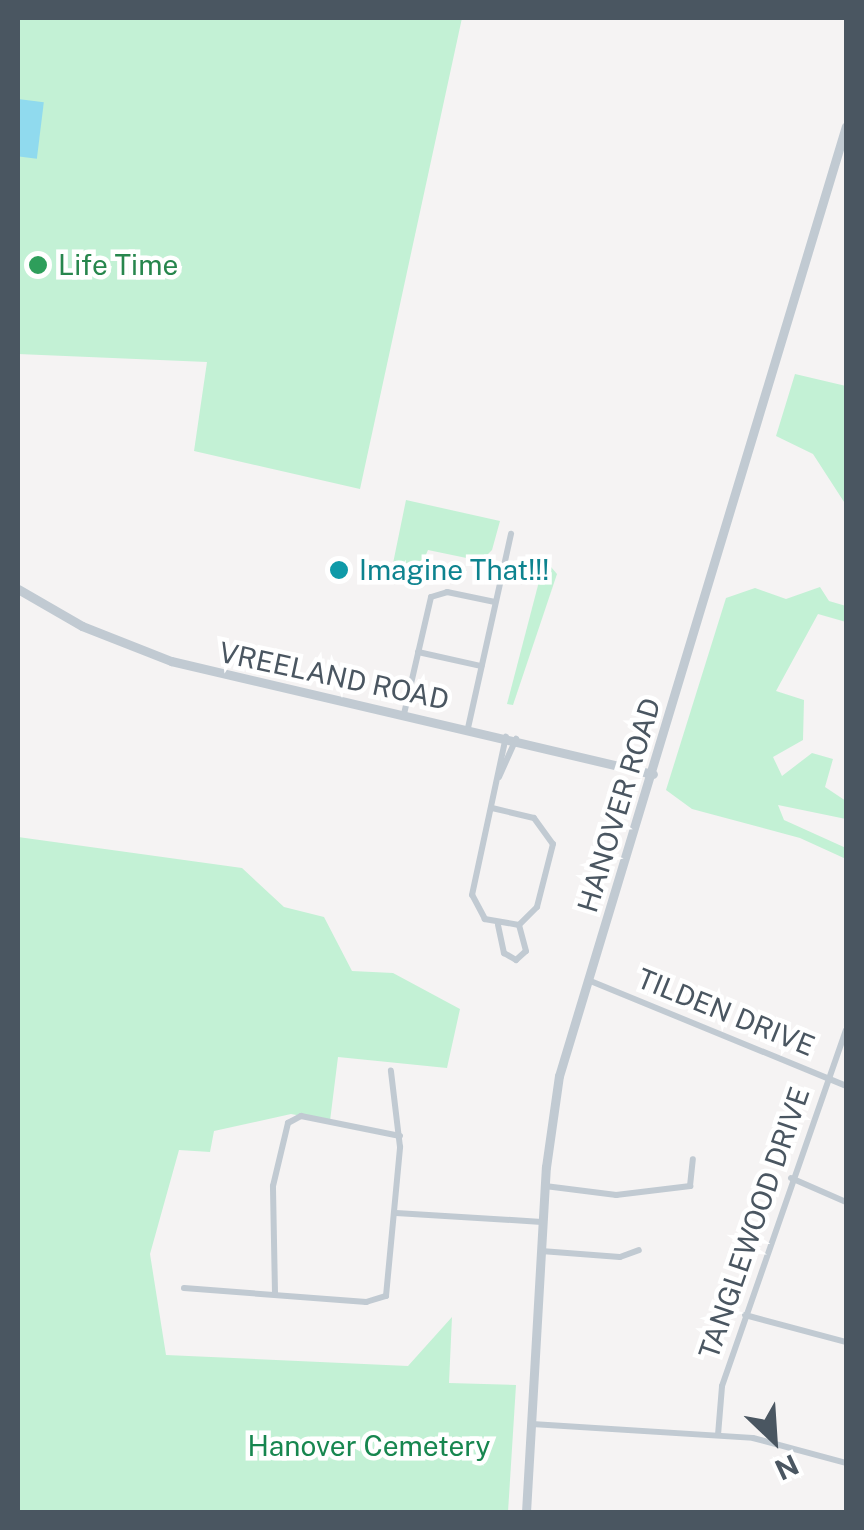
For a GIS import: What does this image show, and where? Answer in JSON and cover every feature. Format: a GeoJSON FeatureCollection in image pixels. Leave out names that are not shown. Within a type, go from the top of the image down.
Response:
{"type":"FeatureCollection","features":[{"type":"Feature","properties":{"kind":"street","name":"HANOVER ROAD"},"geometry":{"type":"LineString","coordinates":[[526,1512],[552,1105],[846,126]]}},
{"type":"Feature","properties":{"kind":"street"},"geometry":{"type":"LineString","coordinates":[[468,728],[510,534]]}},
{"type":"Feature","properties":{"kind":"street","name":"VREELAND ROAD"},"geometry":{"type":"LineString","coordinates":[[18,589],[141,652],[653,774]]}},
{"type":"Feature","properties":{"kind":"street"},"geometry":{"type":"LineString","coordinates":[[404,714],[436,593],[495,602]]}},
{"type":"Feature","properties":{"kind":"street"},"geometry":{"type":"LineString","coordinates":[[418,652],[482,666]]}},
{"type":"Feature","properties":{"kind":"street"},"geometry":{"type":"LineString","coordinates":[[492,808],[534,818],[553,844],[536,907],[519,925],[498,925],[480,914],[472,895],[498,778],[511,738]]}},
{"type":"Feature","properties":{"kind":"street"},"geometry":{"type":"LineString","coordinates":[[498,925],[504,954],[516,960],[526,951],[519,925]]}},
{"type":"Feature","properties":{"kind":"street","name":"TILDEN DRIVE"},"geometry":{"type":"LineString","coordinates":[[588,980],[846,1086]]}},
{"type":"Feature","properties":{"kind":"street","name":"TANGLEWOOD DRIVE"},"geometry":{"type":"LineString","coordinates":[[718,1435],[718,1405],[745,1315],[846,1030]]}},
{"type":"Feature","properties":{"kind":"street"},"geometry":{"type":"LineString","coordinates":[[184,1288],[381,1299],[390,1287],[400,1136],[390,1071]]}},
{"type":"Feature","properties":{"kind":"street"},"geometry":{"type":"LineString","coordinates":[[276,1293],[272,1186],[288,1122],[301,1116],[400,1136]]}},
{"type":"Feature","properties":{"kind":"street"},"geometry":{"type":"LineString","coordinates":[[544,1186],[616,1195],[690,1186],[693,1159]]}},
{"type":"Feature","properties":{"kind":"street"},"geometry":{"type":"LineString","coordinates":[[791,1178],[846,1202]]}},
{"type":"Feature","properties":{"kind":"street"},"geometry":{"type":"LineString","coordinates":[[396,1212],[542,1222]]}},
{"type":"Feature","properties":{"kind":"street"},"geometry":{"type":"LineString","coordinates":[[540,1251],[620,1257],[638,1250]]}},
{"type":"Feature","properties":{"kind":"street"},"geometry":{"type":"LineString","coordinates":[[745,1315],[846,1342]]}},
{"type":"Feature","properties":{"kind":"street"},"geometry":{"type":"LineString","coordinates":[[530,1424],[718,1435],[846,1462]]}},
{"type":"Feature","properties":{"kind":"green space"},"geometry":{"type":"Polygon","coordinates":[[[18,18],[462,18],[360,489],[194,451],[207,362],[18,354],[18,18]]]}},
{"type":"Feature","properties":{"kind":"green space"},"geometry":{"type":"Polygon","coordinates":[[[795,374],[846,386],[846,505],[813,454],[776,436],[795,374]]]}},
{"type":"Feature","properties":{"kind":"green space"},"geometry":{"type":"Polygon","coordinates":[[[406,500],[500,521],[492,550],[481,561],[428,550],[416,577],[390,578],[406,500]]]}},
{"type":"Feature","properties":{"kind":"green space"},"geometry":{"type":"Polygon","coordinates":[[[551,567],[557,574],[513,705],[507,704],[542,570],[551,567]]]}},
{"type":"Feature","properties":{"kind":"green space"},"geometry":{"type":"Polygon","coordinates":[[[820,587],[829,601],[846,606],[846,622],[818,614],[776,691],[804,700],[803,740],[773,757],[782,776],[812,753],[833,759],[825,787],[846,801],[846,819],[778,805],[784,820],[846,848],[846,859],[800,838],[692,809],[666,790],[726,598],[755,588],[786,599],[820,587]]]}},
{"type":"Feature","properties":{"kind":"green space","name":"Hanover Cemetery"},"geometry":{"type":"Polygon","coordinates":[[[18,837],[242,868],[284,907],[324,917],[352,971],[393,973],[460,1009],[447,1068],[338,1057],[330,1121],[291,1114],[214,1131],[210,1152],[179,1150],[150,1254],[166,1355],[408,1366],[452,1317],[449,1383],[516,1385],[508,1512],[18,1512],[18,837]]]}},
{"type":"Feature","properties":{"kind":"water"},"geometry":{"type":"Polygon","coordinates":[[[18,99],[44,102],[37,159],[18,156],[18,99]]]}},
{"type":"Feature","properties":{"kind":"place","name":"Life Time"},"geometry":{"type":"Point","coordinates":[38,265]}},
{"type":"Feature","properties":{"kind":"place","name":"Imagine That!!!"},"geometry":{"type":"Point","coordinates":[339,570]}}]}
